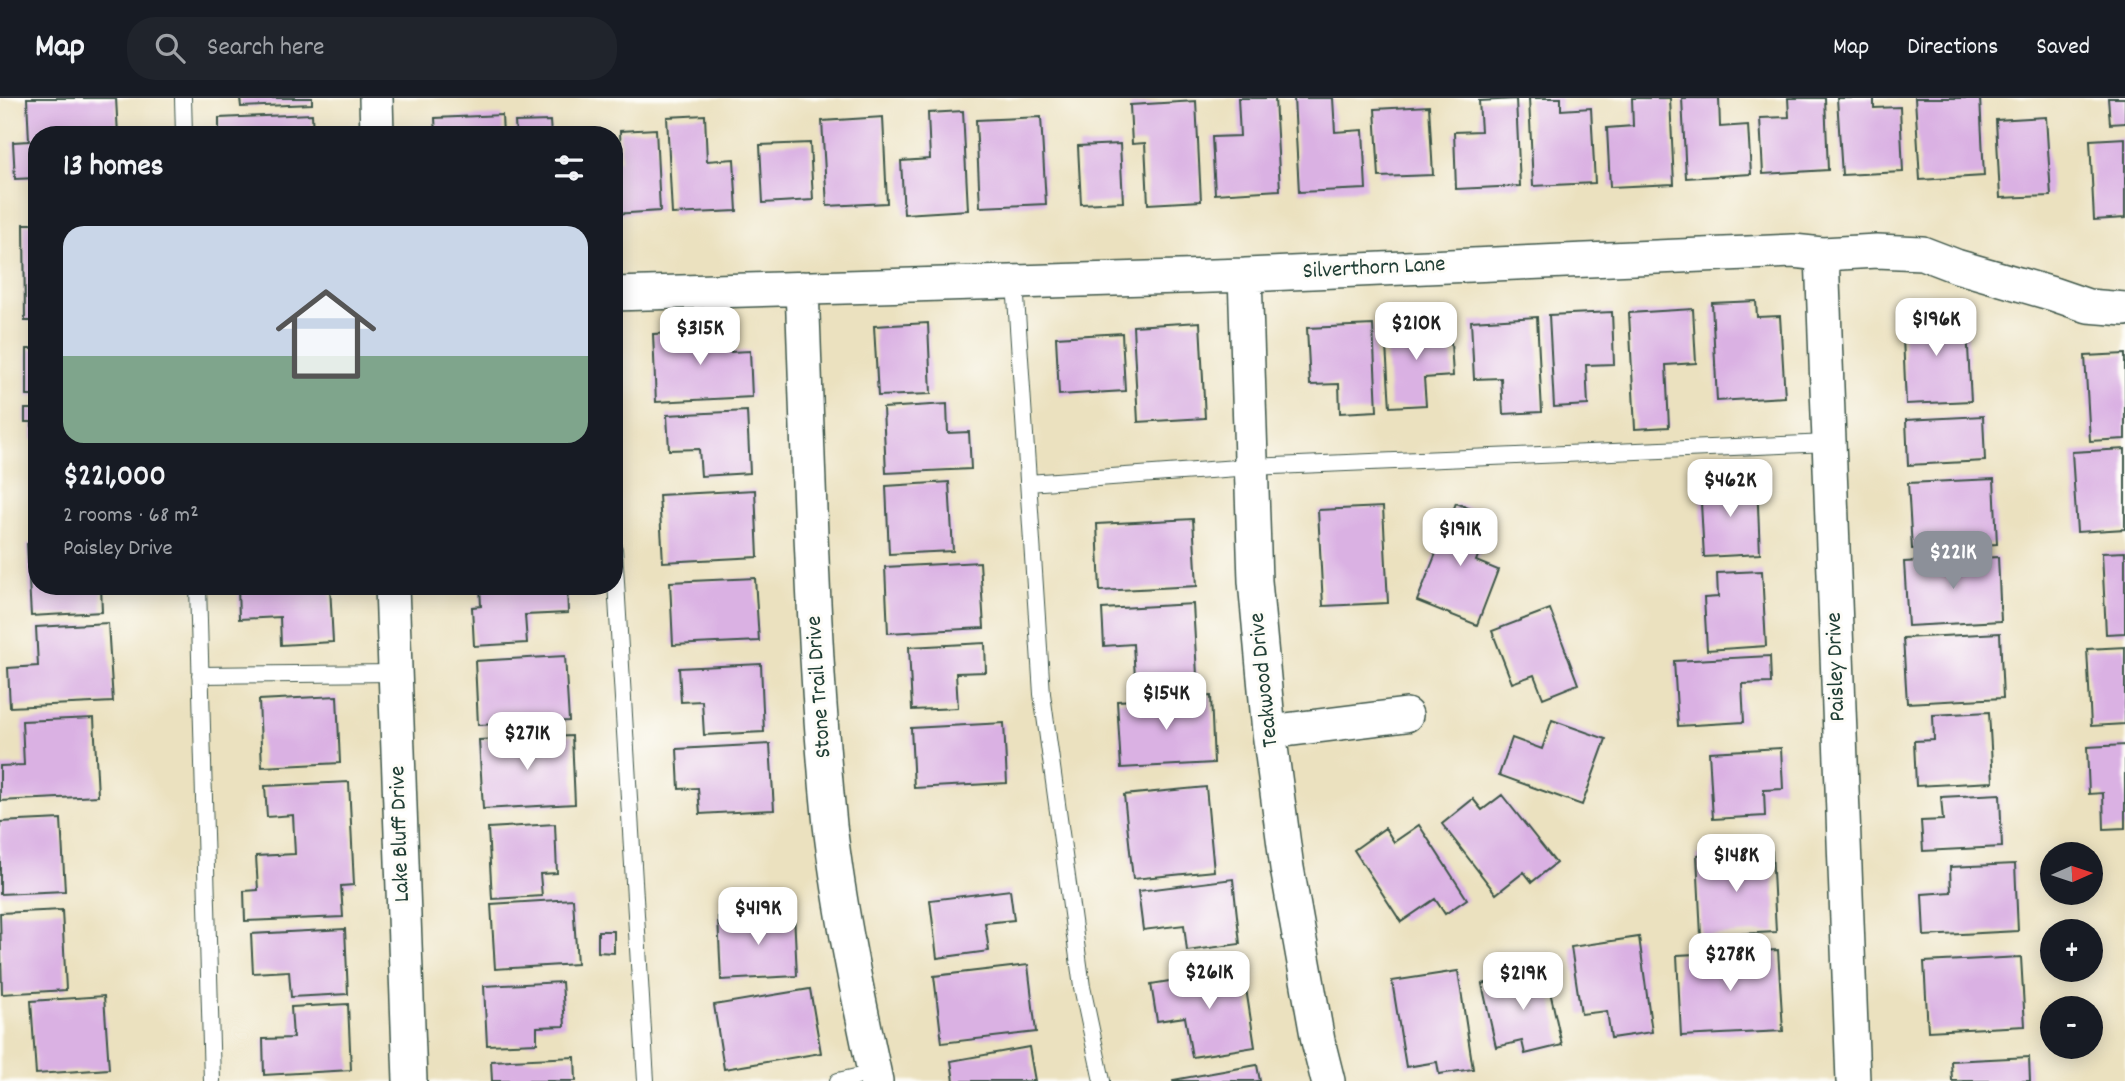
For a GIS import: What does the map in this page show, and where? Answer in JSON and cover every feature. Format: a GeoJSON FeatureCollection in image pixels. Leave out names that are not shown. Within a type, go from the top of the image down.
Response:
{"type":"FeatureCollection","features":[{"type":"Feature","properties":{"kind":"street"},"geometry":{"type":"LineString","coordinates":[[376,98],[377,126]]}},
{"type":"Feature","properties":{"kind":"street","name":"Silverthorn Lane"},"geometry":{"type":"LineString","coordinates":[[623,294],[1245,275],[1793,251],[1822,254],[1877,251],[1922,253],[2088,306],[2125,309]]}},
{"type":"Feature","properties":{"kind":"street","name":"Paisley Drive"},"geometry":{"type":"LineString","coordinates":[[1822,254],[1853,1081]]}},
{"type":"Feature","properties":{"kind":"street","name":"Teakwood Drive"},"geometry":{"type":"LineString","coordinates":[[1245,275],[1255,581],[1269,732],[1287,868],[1318,1041],[1328,1081]]}},
{"type":"Feature","properties":{"kind":"street","name":"Stone Trail Drive"},"geometry":{"type":"LineString","coordinates":[[802,288],[814,609],[831,825],[848,943],[875,1077]]}},
{"type":"Feature","properties":{"kind":"street","name":"Lake Bluff Drive"},"geometry":{"type":"LineString","coordinates":[[393,595],[410,1081]]}},
{"type":"Feature","properties":{"kind":"street"},"geometry":{"type":"LineString","coordinates":[[1269,732],[1406,715]]}},
{"type":"Feature","properties":{"kind":"lane"},"geometry":{"type":"LineString","coordinates":[[183,98],[184,126]]}},
{"type":"Feature","properties":{"kind":"lane"},"geometry":{"type":"LineString","coordinates":[[1014,282],[1042,694],[1082,987],[1102,1081]]}},
{"type":"Feature","properties":{"kind":"lane"},"geometry":{"type":"LineString","coordinates":[[1028,482],[1251,467],[1829,443]]}},
{"type":"Feature","properties":{"kind":"lane"},"geometry":{"type":"LineString","coordinates":[[198,595],[212,1081]]}},
{"type":"Feature","properties":{"kind":"lane"},"geometry":{"type":"LineString","coordinates":[[617,595],[646,1081]]}},
{"type":"Feature","properties":{"kind":"lane"},"geometry":{"type":"LineString","coordinates":[[200,675],[395,673]]}},
{"type":"Feature","properties":{"kind":"lane"},"geometry":{"type":"LineString","coordinates":[[838,1081],[875,1077]]}},
{"type":"Feature","properties":{"kind":"building"},"geometry":{"type":"Polygon","coordinates":[[[27,98],[116,98],[118,126],[28,126],[27,98]]]}},
{"type":"Feature","properties":{"kind":"building"},"geometry":{"type":"Polygon","coordinates":[[[240,98],[312,98],[312,104],[241,107],[240,98]]]}},
{"type":"Feature","properties":{"kind":"building"},"geometry":{"type":"Polygon","coordinates":[[[1238,98],[1275,98],[1280,190],[1215,194],[1212,137],[1240,136],[1238,98]]]}},
{"type":"Feature","properties":{"kind":"building"},"geometry":{"type":"Polygon","coordinates":[[[1294,98],[1333,98],[1335,132],[1363,130],[1366,189],[1299,192],[1294,98]]]}},
{"type":"Feature","properties":{"kind":"building"},"geometry":{"type":"Polygon","coordinates":[[[1529,98],[1561,98],[1561,110],[1591,108],[1595,183],[1533,186],[1529,98]]]}},
{"type":"Feature","properties":{"kind":"building"},"geometry":{"type":"Polygon","coordinates":[[[1632,98],[1670,98],[1674,184],[1610,187],[1607,128],[1633,126],[1632,98]]]}},
{"type":"Feature","properties":{"kind":"building"},"geometry":{"type":"Polygon","coordinates":[[[1682,98],[1719,98],[1720,127],[1748,125],[1751,174],[1686,178],[1682,98]]]}},
{"type":"Feature","properties":{"kind":"building"},"geometry":{"type":"Polygon","coordinates":[[[1788,98],[1825,98],[1828,170],[1763,174],[1760,118],[1789,117],[1788,98]]]}},
{"type":"Feature","properties":{"kind":"building"},"geometry":{"type":"Polygon","coordinates":[[[1837,98],[1874,98],[1874,108],[1900,107],[1903,172],[1842,175],[1837,98]]]}},
{"type":"Feature","properties":{"kind":"building"},"geometry":{"type":"Polygon","coordinates":[[[1915,98],[1980,98],[1984,176],[1920,180],[1915,98]]]}},
{"type":"Feature","properties":{"kind":"building"},"geometry":{"type":"Polygon","coordinates":[[[2108,98],[2125,98],[2125,123],[2110,124],[2108,98]]]}},
{"type":"Feature","properties":{"kind":"building"},"geometry":{"type":"Polygon","coordinates":[[[1516,99],[1520,186],[1456,189],[1454,132],[1481,131],[1479,101],[1516,99]]]}},
{"type":"Feature","properties":{"kind":"building"},"geometry":{"type":"Polygon","coordinates":[[[1196,101],[1201,201],[1148,204],[1145,143],[1132,144],[1130,105],[1196,101]]]}},
{"type":"Feature","properties":{"kind":"building"},"geometry":{"type":"Polygon","coordinates":[[[1429,106],[1433,175],[1379,177],[1375,109],[1429,106]]]}},
{"type":"Feature","properties":{"kind":"building"},"geometry":{"type":"Polygon","coordinates":[[[963,111],[968,210],[904,214],[901,161],[930,159],[928,113],[963,111]]]}},
{"type":"Feature","properties":{"kind":"building"},"geometry":{"type":"Polygon","coordinates":[[[312,114],[313,126],[219,126],[219,118],[312,114]]]}},
{"type":"Feature","properties":{"kind":"building"},"geometry":{"type":"Polygon","coordinates":[[[502,115],[503,126],[435,126],[435,118],[502,115]]]}},
{"type":"Feature","properties":{"kind":"building"},"geometry":{"type":"Polygon","coordinates":[[[705,115],[707,161],[734,159],[737,211],[672,214],[667,117],[705,115]]]}},
{"type":"Feature","properties":{"kind":"building"},"geometry":{"type":"Polygon","coordinates":[[[883,117],[887,203],[827,206],[822,121],[883,117]]]}},
{"type":"Feature","properties":{"kind":"building"},"geometry":{"type":"Polygon","coordinates":[[[1041,117],[1046,204],[980,207],[976,120],[1041,117]]]}},
{"type":"Feature","properties":{"kind":"building"},"geometry":{"type":"Polygon","coordinates":[[[2046,117],[2051,196],[2000,198],[1996,120],[2046,117]]]}},
{"type":"Feature","properties":{"kind":"building"},"geometry":{"type":"Polygon","coordinates":[[[550,121],[550,126],[515,126],[515,122],[550,121]]]}},
{"type":"Feature","properties":{"kind":"building"},"geometry":{"type":"Polygon","coordinates":[[[656,129],[660,211],[623,213],[623,131],[656,129]]]}},
{"type":"Feature","properties":{"kind":"building"},"geometry":{"type":"Polygon","coordinates":[[[2125,138],[2125,218],[2094,220],[2090,140],[2125,138]]]}},
{"type":"Feature","properties":{"kind":"building"},"geometry":{"type":"Polygon","coordinates":[[[28,141],[28,178],[15,179],[13,142],[28,141]]]}},
{"type":"Feature","properties":{"kind":"building"},"geometry":{"type":"Polygon","coordinates":[[[810,143],[813,200],[763,203],[760,145],[810,143]]]}},
{"type":"Feature","properties":{"kind":"building"},"geometry":{"type":"Polygon","coordinates":[[[1120,144],[1123,202],[1081,204],[1078,146],[1120,144]]]}},
{"type":"Feature","properties":{"kind":"building"},"geometry":{"type":"Polygon","coordinates":[[[24,224],[28,224],[28,321],[25,321],[24,224]]]}},
{"type":"Feature","properties":{"kind":"building"},"geometry":{"type":"Polygon","coordinates":[[[1756,301],[1757,317],[1780,316],[1785,397],[1717,401],[1712,303],[1756,301]]]}},
{"type":"Feature","properties":{"kind":"building"},"geometry":{"type":"Polygon","coordinates":[[[1693,309],[1696,363],[1666,365],[1669,427],[1635,429],[1629,313],[1693,309]]]}},
{"type":"Feature","properties":{"kind":"building"},"geometry":{"type":"Polygon","coordinates":[[[1612,312],[1614,364],[1586,365],[1588,405],[1554,407],[1549,315],[1612,312]]]}},
{"type":"Feature","properties":{"kind":"building"},"geometry":{"type":"Polygon","coordinates":[[[1966,312],[1971,401],[1906,404],[1902,315],[1966,312]]]}},
{"type":"Feature","properties":{"kind":"building"},"geometry":{"type":"Polygon","coordinates":[[[1537,317],[1542,412],[1503,414],[1501,378],[1474,379],[1471,321],[1537,317]]]}},
{"type":"Feature","properties":{"kind":"building"},"geometry":{"type":"Polygon","coordinates":[[[1200,322],[1205,418],[1138,422],[1133,326],[1200,322]]]}},
{"type":"Feature","properties":{"kind":"building"},"geometry":{"type":"Polygon","coordinates":[[[928,323],[931,394],[878,396],[874,326],[928,323]]]}},
{"type":"Feature","properties":{"kind":"building"},"geometry":{"type":"Polygon","coordinates":[[[1373,325],[1377,411],[1340,413],[1339,384],[1310,385],[1307,328],[1373,325]]]}},
{"type":"Feature","properties":{"kind":"building"},"geometry":{"type":"Polygon","coordinates":[[[1450,326],[1453,376],[1424,378],[1426,405],[1390,407],[1385,331],[1450,326]]]}},
{"type":"Feature","properties":{"kind":"building"},"geometry":{"type":"Polygon","coordinates":[[[730,330],[731,352],[750,351],[752,397],[656,402],[653,334],[730,330]]]}},
{"type":"Feature","properties":{"kind":"building"},"geometry":{"type":"Polygon","coordinates":[[[1122,333],[1125,391],[1059,395],[1056,337],[1122,333]]]}},
{"type":"Feature","properties":{"kind":"building"},"geometry":{"type":"Polygon","coordinates":[[[27,349],[28,349],[28,396],[27,349]]]}},
{"type":"Feature","properties":{"kind":"building"},"geometry":{"type":"Polygon","coordinates":[[[2125,354],[2125,439],[2090,441],[2085,356],[2125,354]]]}},
{"type":"Feature","properties":{"kind":"building"},"geometry":{"type":"Polygon","coordinates":[[[947,404],[948,433],[969,432],[971,469],[886,473],[883,408],[947,404]]]}},
{"type":"Feature","properties":{"kind":"building"},"geometry":{"type":"Polygon","coordinates":[[[25,409],[28,409],[28,422],[25,422],[25,409]]]}},
{"type":"Feature","properties":{"kind":"building"},"geometry":{"type":"Polygon","coordinates":[[[747,411],[750,473],[701,476],[699,449],[669,450],[667,415],[747,411]]]}},
{"type":"Feature","properties":{"kind":"building"},"geometry":{"type":"Polygon","coordinates":[[[1983,416],[1985,461],[1908,465],[1906,420],[1983,416]]]}},
{"type":"Feature","properties":{"kind":"building"},"geometry":{"type":"Polygon","coordinates":[[[2125,449],[2125,529],[2077,532],[2072,452],[2125,449]]]}},
{"type":"Feature","properties":{"kind":"building"},"geometry":{"type":"Polygon","coordinates":[[[1994,479],[1997,544],[1912,549],[1908,483],[1994,479]]]}},
{"type":"Feature","properties":{"kind":"building"},"geometry":{"type":"Polygon","coordinates":[[[949,482],[953,551],[889,554],[886,486],[949,482]]]}},
{"type":"Feature","properties":{"kind":"building"},"geometry":{"type":"Polygon","coordinates":[[[1757,482],[1760,554],[1704,557],[1700,485],[1757,482]]]}},
{"type":"Feature","properties":{"kind":"building"},"geometry":{"type":"Polygon","coordinates":[[[755,490],[758,557],[663,562],[659,495],[755,490]]]}},
{"type":"Feature","properties":{"kind":"building"},"geometry":{"type":"Polygon","coordinates":[[[1456,503],[1493,518],[1476,561],[1498,570],[1477,625],[1417,601],[1456,503]]]}},
{"type":"Feature","properties":{"kind":"building"},"geometry":{"type":"Polygon","coordinates":[[[1383,507],[1388,603],[1323,606],[1318,510],[1383,507]]]}},
{"type":"Feature","properties":{"kind":"building"},"geometry":{"type":"Polygon","coordinates":[[[1193,519],[1197,586],[1100,591],[1097,524],[1193,519]]]}},
{"type":"Feature","properties":{"kind":"building"},"geometry":{"type":"Polygon","coordinates":[[[2125,552],[2125,633],[2106,634],[2102,553],[2125,552]]]}},
{"type":"Feature","properties":{"kind":"building"},"geometry":{"type":"Polygon","coordinates":[[[1998,557],[2001,621],[1908,626],[1904,562],[1998,557]]]}},
{"type":"Feature","properties":{"kind":"building"},"geometry":{"type":"Polygon","coordinates":[[[980,562],[984,628],[888,633],[885,567],[980,562]]]}},
{"type":"Feature","properties":{"kind":"building"},"geometry":{"type":"Polygon","coordinates":[[[1762,571],[1766,646],[1707,650],[1704,598],[1718,597],[1717,573],[1762,571]]]}},
{"type":"Feature","properties":{"kind":"building"},"geometry":{"type":"Polygon","coordinates":[[[755,578],[759,641],[673,645],[670,582],[755,578]]]}},
{"type":"Feature","properties":{"kind":"building"},"geometry":{"type":"Polygon","coordinates":[[[30,595],[101,595],[102,612],[31,616],[30,595]]]}},
{"type":"Feature","properties":{"kind":"building"},"geometry":{"type":"Polygon","coordinates":[[[238,595],[330,595],[333,642],[281,645],[280,617],[239,619],[238,595]]]}},
{"type":"Feature","properties":{"kind":"building"},"geometry":{"type":"Polygon","coordinates":[[[480,595],[567,595],[568,613],[525,615],[527,643],[474,646],[472,607],[481,606],[480,595]]]}},
{"type":"Feature","properties":{"kind":"building"},"geometry":{"type":"Polygon","coordinates":[[[1193,604],[1197,675],[1135,678],[1133,644],[1104,646],[1102,609],[1193,604]]]}},
{"type":"Feature","properties":{"kind":"building"},"geometry":{"type":"Polygon","coordinates":[[[1550,609],[1578,684],[1543,698],[1534,675],[1512,683],[1492,631],[1550,609]]]}},
{"type":"Feature","properties":{"kind":"building"},"geometry":{"type":"Polygon","coordinates":[[[108,623],[113,702],[10,707],[8,668],[38,666],[36,627],[108,623]]]}},
{"type":"Feature","properties":{"kind":"building"},"geometry":{"type":"Polygon","coordinates":[[[2000,633],[2003,698],[1907,703],[1903,638],[2000,633]]]}},
{"type":"Feature","properties":{"kind":"building"},"geometry":{"type":"Polygon","coordinates":[[[985,643],[986,672],[956,673],[958,708],[912,710],[909,647],[985,643]]]}},
{"type":"Feature","properties":{"kind":"building"},"geometry":{"type":"Polygon","coordinates":[[[2125,647],[2125,724],[2091,726],[2087,649],[2125,647]]]}},
{"type":"Feature","properties":{"kind":"building"},"geometry":{"type":"Polygon","coordinates":[[[565,656],[569,721],[478,725],[475,661],[565,656]]]}},
{"type":"Feature","properties":{"kind":"building"},"geometry":{"type":"Polygon","coordinates":[[[1770,656],[1771,683],[1742,684],[1744,722],[1678,726],[1674,661],[1770,656]]]}},
{"type":"Feature","properties":{"kind":"building"},"geometry":{"type":"Polygon","coordinates":[[[761,664],[764,732],[704,735],[702,701],[681,702],[679,668],[761,664]]]}},
{"type":"Feature","properties":{"kind":"building"},"geometry":{"type":"Polygon","coordinates":[[[337,696],[340,763],[262,767],[259,700],[337,696]]]}},
{"type":"Feature","properties":{"kind":"building"},"geometry":{"type":"Polygon","coordinates":[[[1211,696],[1214,763],[1121,768],[1117,701],[1211,696]]]}},
{"type":"Feature","properties":{"kind":"building"},"geometry":{"type":"Polygon","coordinates":[[[1989,712],[1993,782],[1916,786],[1914,741],[1934,740],[1933,715],[1989,712]]]}},
{"type":"Feature","properties":{"kind":"building"},"geometry":{"type":"Polygon","coordinates":[[[94,718],[98,796],[0,801],[0,766],[24,765],[22,721],[94,718]]]}},
{"type":"Feature","properties":{"kind":"building"},"geometry":{"type":"Polygon","coordinates":[[[1552,720],[1606,739],[1582,805],[1499,775],[1512,738],[1542,749],[1552,720]]]}},
{"type":"Feature","properties":{"kind":"building"},"geometry":{"type":"Polygon","coordinates":[[[1004,723],[1007,783],[914,788],[911,728],[1004,723]]]}},
{"type":"Feature","properties":{"kind":"building"},"geometry":{"type":"Polygon","coordinates":[[[572,736],[575,804],[483,809],[479,740],[572,736]]]}},
{"type":"Feature","properties":{"kind":"building"},"geometry":{"type":"Polygon","coordinates":[[[770,744],[774,810],[700,814],[698,788],[679,789],[677,749],[770,744]]]}},
{"type":"Feature","properties":{"kind":"building"},"geometry":{"type":"Polygon","coordinates":[[[2125,745],[2125,828],[2104,829],[2103,793],[2089,794],[2087,747],[2125,745]]]}},
{"type":"Feature","properties":{"kind":"building"},"geometry":{"type":"Polygon","coordinates":[[[1781,748],[1783,789],[1764,790],[1765,816],[1713,819],[1709,752],[1781,748]]]}},
{"type":"Feature","properties":{"kind":"building"},"geometry":{"type":"Polygon","coordinates":[[[349,782],[354,885],[341,886],[343,917],[245,921],[244,891],[258,890],[256,856],[295,854],[293,815],[267,817],[265,786],[349,782]]]}},
{"type":"Feature","properties":{"kind":"building"},"geometry":{"type":"Polygon","coordinates":[[[1206,787],[1214,871],[1133,879],[1124,795],[1206,787]]]}},
{"type":"Feature","properties":{"kind":"building"},"geometry":{"type":"Polygon","coordinates":[[[2000,794],[2002,847],[1923,851],[1921,821],[1943,820],[1941,797],[2000,794]]]}},
{"type":"Feature","properties":{"kind":"building"},"geometry":{"type":"Polygon","coordinates":[[[1502,795],[1556,863],[1532,882],[1524,872],[1496,894],[1442,824],[1473,799],[1482,810],[1502,795]]]}},
{"type":"Feature","properties":{"kind":"building"},"geometry":{"type":"Polygon","coordinates":[[[61,819],[65,891],[0,894],[0,822],[61,819]]]}},
{"type":"Feature","properties":{"kind":"building"},"geometry":{"type":"Polygon","coordinates":[[[555,824],[557,873],[540,874],[542,896],[492,899],[488,828],[555,824]]]}},
{"type":"Feature","properties":{"kind":"building"},"geometry":{"type":"Polygon","coordinates":[[[1419,825],[1467,899],[1445,914],[1435,899],[1401,922],[1354,850],[1385,828],[1394,842],[1419,825]]]}},
{"type":"Feature","properties":{"kind":"building"},"geometry":{"type":"Polygon","coordinates":[[[1772,851],[1776,932],[1701,936],[1697,855],[1772,851]]]}},
{"type":"Feature","properties":{"kind":"building"},"geometry":{"type":"Polygon","coordinates":[[[2015,864],[2018,931],[1924,936],[1922,894],[1951,892],[1950,867],[2015,864]]]}},
{"type":"Feature","properties":{"kind":"building"},"geometry":{"type":"Polygon","coordinates":[[[1233,879],[1240,944],[1187,951],[1184,925],[1143,930],[1138,891],[1233,879]]]}},
{"type":"Feature","properties":{"kind":"building"},"geometry":{"type":"Polygon","coordinates":[[[1010,890],[1014,920],[985,923],[989,951],[937,958],[930,900],[1010,890]]]}},
{"type":"Feature","properties":{"kind":"building"},"geometry":{"type":"Polygon","coordinates":[[[573,899],[577,964],[495,969],[491,904],[573,899]]]}},
{"type":"Feature","properties":{"kind":"building"},"geometry":{"type":"Polygon","coordinates":[[[62,910],[66,990],[2,994],[0,913],[62,910]]]}},
{"type":"Feature","properties":{"kind":"building"},"geometry":{"type":"Polygon","coordinates":[[[794,913],[797,976],[721,980],[718,917],[794,913]]]}},
{"type":"Feature","properties":{"kind":"building"},"geometry":{"type":"Polygon","coordinates":[[[345,929],[348,994],[291,997],[289,971],[253,973],[251,934],[345,929]]]}},
{"type":"Feature","properties":{"kind":"building"},"geometry":{"type":"Polygon","coordinates":[[[598,931],[614,931],[614,953],[598,952],[598,931]]]}},
{"type":"Feature","properties":{"kind":"building"},"geometry":{"type":"Polygon","coordinates":[[[1639,937],[1652,1032],[1611,1038],[1607,1011],[1581,1014],[1571,947],[1639,937]]]}},
{"type":"Feature","properties":{"kind":"building"},"geometry":{"type":"Polygon","coordinates":[[[1778,950],[1783,1031],[1681,1036],[1677,955],[1778,950]]]}},
{"type":"Feature","properties":{"kind":"building"},"geometry":{"type":"Polygon","coordinates":[[[2021,957],[2025,1026],[1928,1031],[1924,962],[2021,957]]]}},
{"type":"Feature","properties":{"kind":"building"},"geometry":{"type":"Polygon","coordinates":[[[1028,965],[1036,1032],[942,1043],[934,976],[1028,965]]]}},
{"type":"Feature","properties":{"kind":"building"},"geometry":{"type":"Polygon","coordinates":[[[1243,969],[1255,1047],[1192,1057],[1185,1017],[1157,1021],[1151,984],[1243,969]]]}},
{"type":"Feature","properties":{"kind":"building"},"geometry":{"type":"Polygon","coordinates":[[[1545,969],[1562,1045],[1525,1054],[1522,1041],[1496,1047],[1482,984],[1545,969]]]}},
{"type":"Feature","properties":{"kind":"building"},"geometry":{"type":"Polygon","coordinates":[[[1458,971],[1473,1069],[1439,1074],[1437,1062],[1406,1067],[1392,981],[1458,971]]]}},
{"type":"Feature","properties":{"kind":"building"},"geometry":{"type":"Polygon","coordinates":[[[562,982],[565,1026],[537,1027],[537,1043],[487,1045],[484,986],[562,982]]]}},
{"type":"Feature","properties":{"kind":"building"},"geometry":{"type":"Polygon","coordinates":[[[810,989],[821,1053],[724,1069],[714,1005],[810,989]]]}},
{"type":"Feature","properties":{"kind":"building"},"geometry":{"type":"Polygon","coordinates":[[[104,996],[109,1069],[36,1074],[31,1001],[104,996]]]}},
{"type":"Feature","properties":{"kind":"building"},"geometry":{"type":"Polygon","coordinates":[[[348,1004],[351,1070],[264,1075],[263,1039],[293,1038],[291,1007],[348,1004]]]}},
{"type":"Feature","properties":{"kind":"building"},"geometry":{"type":"Polygon","coordinates":[[[1029,1047],[1035,1081],[954,1081],[951,1061],[1029,1047]]]}},
{"type":"Feature","properties":{"kind":"building"},"geometry":{"type":"Polygon","coordinates":[[[575,1057],[576,1081],[492,1081],[491,1061],[575,1057]]]}},
{"type":"Feature","properties":{"kind":"building"},"geometry":{"type":"Polygon","coordinates":[[[2029,1057],[2030,1081],[1952,1081],[1951,1061],[2029,1057]]]}},
{"type":"Feature","properties":{"kind":"building"},"geometry":{"type":"Polygon","coordinates":[[[1257,1065],[1260,1081],[1173,1081],[1173,1080],[1257,1065]]]}}]}
